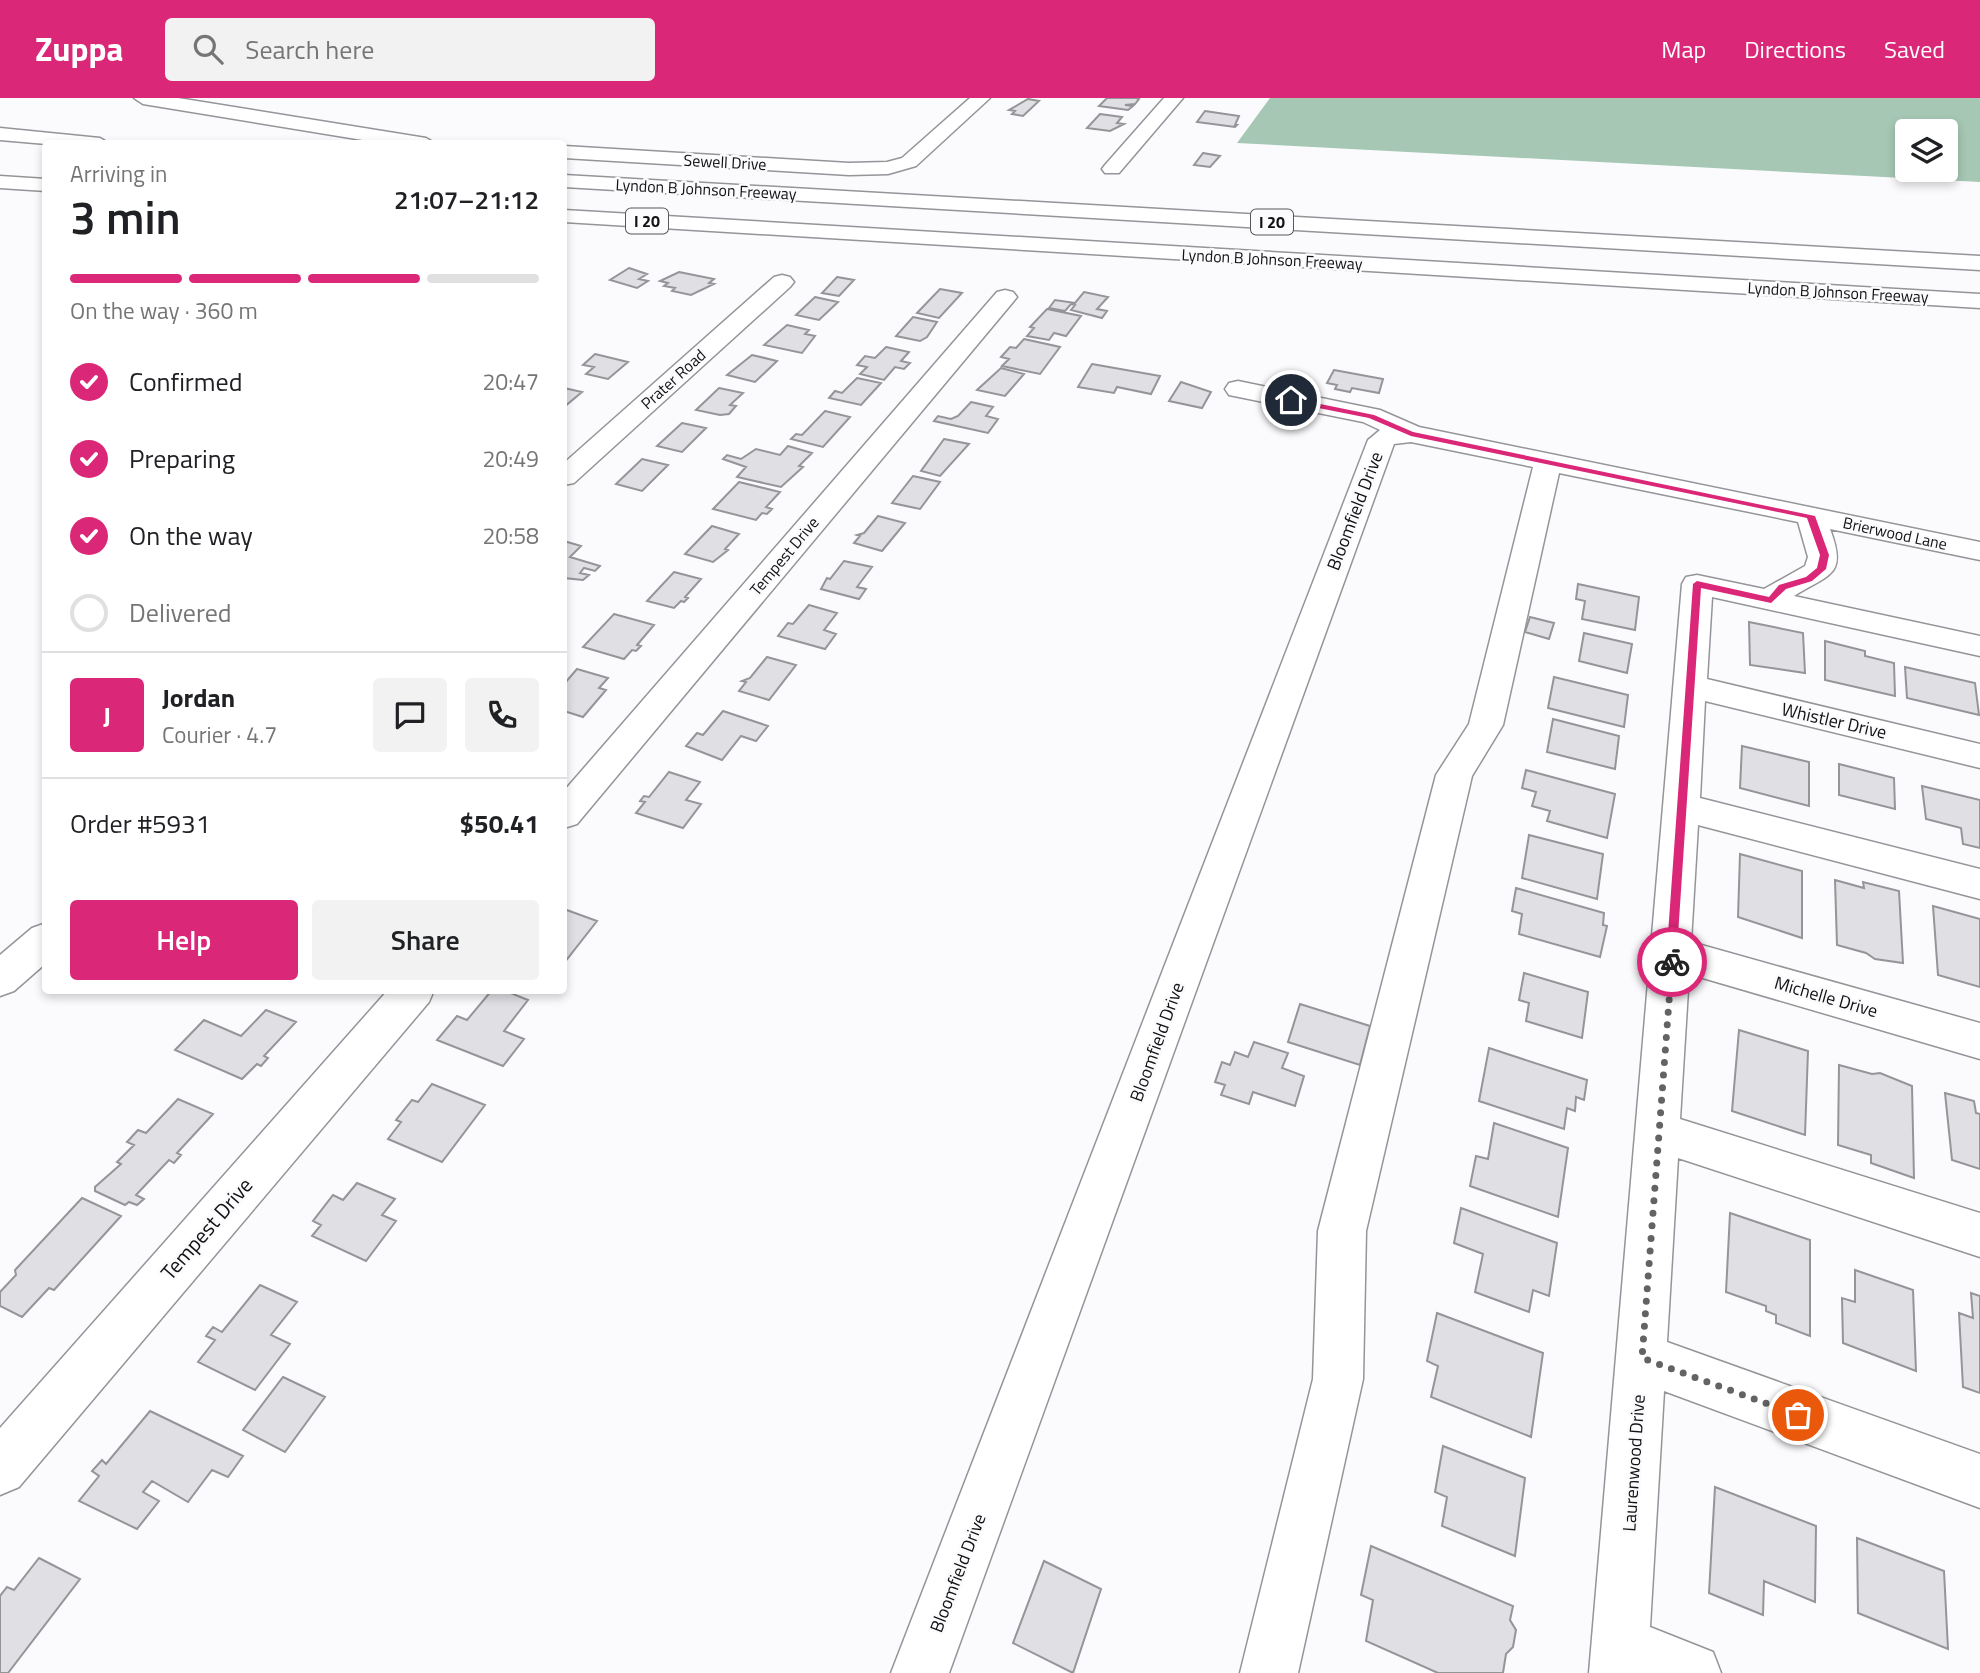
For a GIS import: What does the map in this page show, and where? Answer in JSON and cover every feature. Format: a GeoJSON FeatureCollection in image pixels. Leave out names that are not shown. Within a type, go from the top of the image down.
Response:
{"type":"FeatureCollection","features":[{"type":"Feature","properties":{"kind":"main road"},"geometry":{"type":"LineString","coordinates":[[143,98],[401,140]]}},
{"type":"Feature","properties":{"kind":"main road","name":"Sewell Drive"},"geometry":{"type":"LineString","coordinates":[[567,152],[888,169],[909,162],[981,98]]}},
{"type":"Feature","properties":{"kind":"main road"},"geometry":{"type":"LineString","coordinates":[[1112,169],[1174,98]]}},
{"type":"Feature","properties":{"kind":"main road"},"geometry":{"type":"LineString","coordinates":[[0,134],[60,140]]}},
{"type":"Feature","properties":{"kind":"main road"},"geometry":{"type":"LineString","coordinates":[[0,149],[42,151]]}},
{"type":"Feature","properties":{"kind":"main road","name":"Lyndon B Johnson Freeway"},"geometry":{"type":"LineString","coordinates":[[567,181],[1980,263]]}},
{"type":"Feature","properties":{"kind":"main road"},"geometry":{"type":"LineString","coordinates":[[0,182],[42,185]]}},
{"type":"Feature","properties":{"kind":"main road"},"geometry":{"type":"LineString","coordinates":[[0,196],[42,198]]}},
{"type":"Feature","properties":{"kind":"main road","name":"Lyndon B Johnson Freeway"},"geometry":{"type":"LineString","coordinates":[[567,218],[1980,301]]}},
{"type":"Feature","properties":{"kind":"main road","name":"Prater Road"},"geometry":{"type":"LineString","coordinates":[[567,474],[782,282]]}},
{"type":"Feature","properties":{"kind":"main road","name":"Tempest Drive"},"geometry":{"type":"LineString","coordinates":[[567,811],[1004,297]]}},
{"type":"Feature","properties":{"kind":"main road","name":"Brierwood Lane"},"geometry":{"type":"LineString","coordinates":[[1238,389],[1371,416],[1411,433],[1980,551]]}},
{"type":"Feature","properties":{"kind":"main road","name":"Bloomfield Drive"},"geometry":{"type":"LineString","coordinates":[[920,1673],[1382,440],[1392,434],[1411,433]]}},
{"type":"Feature","properties":{"kind":"main road"},"geometry":{"type":"LineString","coordinates":[[1269,1673],[1338,1379],[1342,1231],[1454,775],[1486,725],[1548,462]]}},
{"type":"Feature","properties":{"kind":"main road"},"geometry":{"type":"LineString","coordinates":[[1771,600],[1783,587],[1809,579],[1821,569],[1825,555],[1810,516]]}},
{"type":"Feature","properties":{"kind":"main road","name":"Laurenwood Drive"},"geometry":{"type":"LineString","coordinates":[[1619,1658],[1697,584],[1771,600]]}},
{"type":"Feature","properties":{"kind":"main road"},"geometry":{"type":"LineString","coordinates":[[1771,600],[1980,646]]}},
{"type":"Feature","properties":{"kind":"main road","name":"Whistler Drive"},"geometry":{"type":"LineString","coordinates":[[1688,686],[1980,756]]}},
{"type":"Feature","properties":{"kind":"main road"},"geometry":{"type":"LineString","coordinates":[[1681,807],[1980,884]]}},
{"type":"Feature","properties":{"kind":"main road"},"geometry":{"type":"LineString","coordinates":[[0,979],[42,942]]}},
{"type":"Feature","properties":{"kind":"main road","name":"Michelle Drive"},"geometry":{"type":"LineString","coordinates":[[1672,953],[1980,1041]]}},
{"type":"Feature","properties":{"kind":"main road","name":"Tempest Drive"},"geometry":{"type":"LineString","coordinates":[[0,1468],[411,994]]}},
{"type":"Feature","properties":{"kind":"main road"},"geometry":{"type":"LineString","coordinates":[[1659,1132],[1980,1235]]}},
{"type":"Feature","properties":{"kind":"main road"},"geometry":{"type":"LineString","coordinates":[[1642,1358],[1980,1481]]}},
{"type":"Feature","properties":{"kind":"main road"},"geometry":{"type":"LineString","coordinates":[[1619,1658],[1692,1673]]}},
{"type":"Feature","properties":{"kind":"green space"},"geometry":{"type":"Polygon","coordinates":[[[1270,98],[1980,98],[1980,182],[1958,181],[1958,119],[1895,119],[1895,178],[1237,143],[1270,98]]]}},
{"type":"Feature","properties":{"kind":"building"},"geometry":{"type":"Polygon","coordinates":[[[1107,98],[1139,99],[1135,104],[1125,105],[1133,106],[1128,110],[1099,106],[1107,98]]]}},
{"type":"Feature","properties":{"kind":"building"},"geometry":{"type":"Polygon","coordinates":[[[1028,99],[1039,101],[1023,116],[1012,114],[1015,111],[1009,110],[1028,99]]]}},
{"type":"Feature","properties":{"kind":"building"},"geometry":{"type":"Polygon","coordinates":[[[1205,111],[1239,116],[1237,125],[1235,127],[1197,122],[1205,111]]]}},
{"type":"Feature","properties":{"kind":"building"},"geometry":{"type":"Polygon","coordinates":[[[1100,114],[1122,117],[1117,123],[1124,124],[1110,131],[1087,128],[1100,114]]]}},
{"type":"Feature","properties":{"kind":"building"},"geometry":{"type":"Polygon","coordinates":[[[1203,153],[1220,156],[1210,167],[1194,165],[1203,153]]]}},
{"type":"Feature","properties":{"kind":"building"},"geometry":{"type":"Polygon","coordinates":[[[629,268],[647,274],[639,279],[648,281],[637,288],[610,280],[629,268]]]}},
{"type":"Feature","properties":{"kind":"building"},"geometry":{"type":"Polygon","coordinates":[[[679,272],[714,279],[709,283],[714,284],[691,295],[672,291],[675,288],[664,286],[668,283],[660,281],[679,272]]]}},
{"type":"Feature","properties":{"kind":"building"},"geometry":{"type":"Polygon","coordinates":[[[837,277],[854,280],[839,296],[822,293],[837,277]]]}},
{"type":"Feature","properties":{"kind":"building"},"geometry":{"type":"Polygon","coordinates":[[[940,289],[962,293],[939,318],[917,313],[940,289]]]}},
{"type":"Feature","properties":{"kind":"building"},"geometry":{"type":"Polygon","coordinates":[[[1084,292],[1108,297],[1097,309],[1107,311],[1102,318],[1071,310],[1075,305],[1071,304],[1065,311],[1049,308],[1055,300],[1075,303],[1084,292]]]}},
{"type":"Feature","properties":{"kind":"building"},"geometry":{"type":"Polygon","coordinates":[[[815,297],[838,302],[819,320],[796,315],[815,297]]]}},
{"type":"Feature","properties":{"kind":"building"},"geometry":{"type":"Polygon","coordinates":[[[1047,309],[1081,316],[1066,336],[1054,333],[1049,340],[1027,336],[1034,328],[1030,327],[1047,309]]]}},
{"type":"Feature","properties":{"kind":"building"},"geometry":{"type":"Polygon","coordinates":[[[913,317],[937,322],[927,337],[920,341],[896,336],[913,317]]]}},
{"type":"Feature","properties":{"kind":"building"},"geometry":{"type":"Polygon","coordinates":[[[787,325],[809,330],[805,334],[815,336],[802,353],[764,345],[787,325]]]}},
{"type":"Feature","properties":{"kind":"building"},"geometry":{"type":"Polygon","coordinates":[[[1024,339],[1060,347],[1040,374],[1002,366],[1009,359],[1001,357],[1010,347],[1016,348],[1024,339]]]}},
{"type":"Feature","properties":{"kind":"building"},"geometry":{"type":"Polygon","coordinates":[[[886,347],[909,352],[901,361],[910,363],[904,369],[895,367],[884,380],[860,374],[867,367],[857,365],[865,356],[875,358],[886,347]]]}},
{"type":"Feature","properties":{"kind":"building"},"geometry":{"type":"Polygon","coordinates":[[[595,354],[628,362],[608,379],[586,374],[594,367],[583,365],[595,354]]]}},
{"type":"Feature","properties":{"kind":"building"},"geometry":{"type":"Polygon","coordinates":[[[752,355],[777,361],[755,382],[727,375],[752,355]]]}},
{"type":"Feature","properties":{"kind":"building"},"geometry":{"type":"Polygon","coordinates":[[[1092,364],[1160,376],[1151,394],[1117,387],[1114,393],[1078,387],[1092,364]]]}},
{"type":"Feature","properties":{"kind":"building"},"geometry":{"type":"Polygon","coordinates":[[[1001,368],[1024,374],[1005,396],[977,390],[1001,368]]]}},
{"type":"Feature","properties":{"kind":"building"},"geometry":{"type":"Polygon","coordinates":[[[1334,370],[1383,379],[1379,393],[1352,388],[1350,392],[1335,389],[1337,385],[1327,383],[1334,370]]]}},
{"type":"Feature","properties":{"kind":"building"},"geometry":{"type":"Polygon","coordinates":[[[857,378],[881,383],[861,405],[829,398],[835,391],[842,393],[857,378]]]}},
{"type":"Feature","properties":{"kind":"building"},"geometry":{"type":"Polygon","coordinates":[[[1181,382],[1211,392],[1202,408],[1169,401],[1181,382]]]}},
{"type":"Feature","properties":{"kind":"building"},"geometry":{"type":"Polygon","coordinates":[[[719,388],[743,393],[730,405],[736,406],[729,414],[696,410],[719,388]]]}},
{"type":"Feature","properties":{"kind":"building"},"geometry":{"type":"Polygon","coordinates":[[[567,389],[582,392],[567,404],[567,389]]]}},
{"type":"Feature","properties":{"kind":"building"},"geometry":{"type":"Polygon","coordinates":[[[971,402],[993,407],[986,416],[998,419],[988,433],[934,421],[938,416],[951,419],[958,416],[971,402]]]}},
{"type":"Feature","properties":{"kind":"building"},"geometry":{"type":"Polygon","coordinates":[[[825,411],[850,417],[823,447],[791,439],[796,434],[802,435],[825,411]]]}},
{"type":"Feature","properties":{"kind":"building"},"geometry":{"type":"Polygon","coordinates":[[[682,423],[706,428],[682,452],[657,446],[682,423]]]}},
{"type":"Feature","properties":{"kind":"building"},"geometry":{"type":"Polygon","coordinates":[[[944,439],[969,444],[940,476],[921,471],[944,439]]]}},
{"type":"Feature","properties":{"kind":"building"},"geometry":{"type":"Polygon","coordinates":[[[788,446],[812,453],[799,466],[803,467],[781,487],[737,477],[746,467],[723,459],[727,455],[741,459],[756,449],[780,455],[788,446]]]}},
{"type":"Feature","properties":{"kind":"building"},"geometry":{"type":"Polygon","coordinates":[[[642,459],[668,465],[642,491],[616,484],[642,459]]]}},
{"type":"Feature","properties":{"kind":"building"},"geometry":{"type":"Polygon","coordinates":[[[913,476],[940,482],[920,509],[892,503],[913,476]]]}},
{"type":"Feature","properties":{"kind":"building"},"geometry":{"type":"Polygon","coordinates":[[[739,482],[780,492],[766,507],[772,509],[767,514],[762,513],[756,520],[713,509],[739,482]]]}},
{"type":"Feature","properties":{"kind":"building"},"geometry":{"type":"Polygon","coordinates":[[[878,516],[905,523],[882,551],[854,543],[860,536],[857,535],[864,533],[878,516]]]}},
{"type":"Feature","properties":{"kind":"building"},"geometry":{"type":"Polygon","coordinates":[[[712,526],[739,534],[725,549],[728,550],[713,562],[685,554],[712,526]]]}},
{"type":"Feature","properties":{"kind":"building"},"geometry":{"type":"Polygon","coordinates":[[[567,542],[581,546],[570,557],[600,566],[595,571],[584,568],[580,573],[589,575],[583,580],[567,578],[567,542]]]}},
{"type":"Feature","properties":{"kind":"building"},"geometry":{"type":"Polygon","coordinates":[[[844,561],[872,567],[857,587],[866,589],[859,599],[821,589],[827,578],[830,579],[844,561]]]}},
{"type":"Feature","properties":{"kind":"building"},"geometry":{"type":"Polygon","coordinates":[[[674,572],[701,579],[685,597],[688,598],[674,608],[647,601],[674,572]]]}},
{"type":"Feature","properties":{"kind":"building"},"geometry":{"type":"Polygon","coordinates":[[[1578,584],[1639,597],[1635,630],[1582,619],[1585,601],[1576,599],[1578,584]]]}},
{"type":"Feature","properties":{"kind":"building"},"geometry":{"type":"Polygon","coordinates":[[[809,605],[837,613],[824,630],[836,634],[825,649],[778,636],[788,623],[793,624],[809,605]]]}},
{"type":"Feature","properties":{"kind":"building"},"geometry":{"type":"Polygon","coordinates":[[[614,614],[654,625],[637,645],[641,646],[636,651],[632,650],[624,659],[583,647],[614,614]]]}},
{"type":"Feature","properties":{"kind":"building"},"geometry":{"type":"Polygon","coordinates":[[[1530,617],[1554,623],[1549,639],[1525,632],[1530,617]]]}},
{"type":"Feature","properties":{"kind":"building"},"geometry":{"type":"Polygon","coordinates":[[[1749,622],[1803,633],[1805,673],[1750,665],[1749,622]]]}},
{"type":"Feature","properties":{"kind":"building"},"geometry":{"type":"Polygon","coordinates":[[[1584,633],[1632,644],[1627,673],[1579,661],[1584,633]]]}},
{"type":"Feature","properties":{"kind":"building"},"geometry":{"type":"Polygon","coordinates":[[[1825,641],[1865,651],[1865,656],[1894,663],[1895,696],[1825,680],[1825,641]]]}},
{"type":"Feature","properties":{"kind":"building"},"geometry":{"type":"Polygon","coordinates":[[[767,657],[796,665],[769,700],[739,691],[746,682],[742,681],[750,678],[767,657]]]}},
{"type":"Feature","properties":{"kind":"building"},"geometry":{"type":"Polygon","coordinates":[[[1905,667],[1975,683],[1979,715],[1907,698],[1905,667]]]}},
{"type":"Feature","properties":{"kind":"building"},"geometry":{"type":"Polygon","coordinates":[[[577,669],[608,678],[599,688],[606,690],[583,717],[567,712],[567,681],[577,669]]]}},
{"type":"Feature","properties":{"kind":"building"},"geometry":{"type":"Polygon","coordinates":[[[1554,677],[1628,695],[1624,727],[1548,708],[1554,677]]]}},
{"type":"Feature","properties":{"kind":"building"},"geometry":{"type":"Polygon","coordinates":[[[723,711],[768,726],[756,741],[741,736],[722,760],[686,746],[697,733],[703,735],[723,711]]]}},
{"type":"Feature","properties":{"kind":"building"},"geometry":{"type":"Polygon","coordinates":[[[1553,719],[1619,736],[1615,769],[1547,752],[1553,719]]]}},
{"type":"Feature","properties":{"kind":"building"},"geometry":{"type":"Polygon","coordinates":[[[1742,746],[1809,762],[1809,806],[1740,788],[1742,746]]]}},
{"type":"Feature","properties":{"kind":"building"},"geometry":{"type":"Polygon","coordinates":[[[1839,764],[1894,778],[1895,809],[1839,795],[1839,764]]]}},
{"type":"Feature","properties":{"kind":"building"},"geometry":{"type":"Polygon","coordinates":[[[1526,770],[1615,794],[1607,838],[1547,821],[1550,811],[1532,806],[1536,792],[1522,788],[1526,770]]]}},
{"type":"Feature","properties":{"kind":"building"},"geometry":{"type":"Polygon","coordinates":[[[669,772],[700,782],[686,800],[701,804],[683,828],[636,813],[645,802],[640,801],[644,796],[649,797],[669,772]]]}},
{"type":"Feature","properties":{"kind":"building"},"geometry":{"type":"Polygon","coordinates":[[[1922,786],[1980,800],[1980,848],[1963,844],[1961,828],[1926,819],[1922,786]]]}},
{"type":"Feature","properties":{"kind":"building"},"geometry":{"type":"Polygon","coordinates":[[[1529,835],[1603,854],[1597,899],[1522,878],[1529,835]]]}},
{"type":"Feature","properties":{"kind":"building"},"geometry":{"type":"Polygon","coordinates":[[[1740,854],[1802,871],[1802,938],[1738,917],[1740,854]]]}},
{"type":"Feature","properties":{"kind":"building"},"geometry":{"type":"Polygon","coordinates":[[[1835,880],[1864,888],[1863,882],[1899,891],[1903,963],[1875,959],[1866,953],[1837,945],[1835,880]]]}},
{"type":"Feature","properties":{"kind":"building"},"geometry":{"type":"Polygon","coordinates":[[[1516,888],[1604,913],[1603,925],[1607,926],[1600,957],[1519,934],[1522,914],[1512,911],[1516,888]]]}},
{"type":"Feature","properties":{"kind":"building"},"geometry":{"type":"Polygon","coordinates":[[[1933,906],[1980,919],[1980,987],[1938,975],[1933,906]]]}},
{"type":"Feature","properties":{"kind":"building"},"geometry":{"type":"Polygon","coordinates":[[[567,910],[597,921],[567,959],[567,910]]]}},
{"type":"Feature","properties":{"kind":"building"},"geometry":{"type":"Polygon","coordinates":[[[1524,973],[1588,992],[1582,1038],[1526,1021],[1529,1003],[1519,1000],[1524,973]]]}},
{"type":"Feature","properties":{"kind":"building"},"geometry":{"type":"Polygon","coordinates":[[[489,994],[513,994],[528,1000],[504,1031],[524,1039],[503,1066],[437,1040],[457,1016],[467,1020],[489,994]]]}},
{"type":"Feature","properties":{"kind":"building"},"geometry":{"type":"Polygon","coordinates":[[[1300,1004],[1370,1026],[1360,1065],[1288,1042],[1300,1004]]]}},
{"type":"Feature","properties":{"kind":"building"},"geometry":{"type":"Polygon","coordinates":[[[266,1010],[296,1022],[264,1056],[268,1058],[261,1066],[257,1064],[242,1079],[175,1050],[204,1020],[241,1036],[266,1010]]]}},
{"type":"Feature","properties":{"kind":"building"},"geometry":{"type":"Polygon","coordinates":[[[1739,1030],[1808,1051],[1805,1135],[1732,1111],[1739,1030]]]}},
{"type":"Feature","properties":{"kind":"building"},"geometry":{"type":"Polygon","coordinates":[[[1254,1042],[1288,1053],[1282,1068],[1304,1076],[1295,1106],[1253,1092],[1249,1104],[1221,1095],[1225,1085],[1215,1082],[1222,1062],[1230,1065],[1235,1052],[1248,1057],[1254,1042]]]}},
{"type":"Feature","properties":{"kind":"building"},"geometry":{"type":"Polygon","coordinates":[[[1489,1048],[1587,1080],[1584,1100],[1576,1097],[1575,1111],[1567,1108],[1564,1129],[1479,1101],[1489,1048]]]}},
{"type":"Feature","properties":{"kind":"building"},"geometry":{"type":"Polygon","coordinates":[[[1839,1065],[1872,1074],[1880,1073],[1912,1086],[1914,1178],[1871,1163],[1871,1155],[1838,1145],[1839,1065]]]}},
{"type":"Feature","properties":{"kind":"building"},"geometry":{"type":"Polygon","coordinates":[[[432,1084],[485,1105],[442,1162],[388,1139],[401,1122],[396,1120],[412,1100],[418,1102],[432,1084]]]}},
{"type":"Feature","properties":{"kind":"building"},"geometry":{"type":"Polygon","coordinates":[[[1945,1093],[1974,1101],[1976,1113],[1980,1114],[1980,1169],[1952,1160],[1945,1093]]]}},
{"type":"Feature","properties":{"kind":"building"},"geometry":{"type":"Polygon","coordinates":[[[178,1099],[213,1114],[177,1153],[181,1155],[174,1163],[169,1160],[136,1195],[144,1199],[137,1205],[129,1202],[125,1205],[95,1191],[95,1187],[121,1164],[117,1162],[134,1145],[127,1142],[138,1130],[146,1133],[178,1099]]]}},
{"type":"Feature","properties":{"kind":"building"},"geometry":{"type":"Polygon","coordinates":[[[1494,1123],[1568,1148],[1558,1217],[1470,1186],[1476,1156],[1488,1159],[1494,1123]]]}},
{"type":"Feature","properties":{"kind":"building"},"geometry":{"type":"Polygon","coordinates":[[[357,1183],[395,1199],[382,1215],[396,1221],[366,1261],[312,1236],[321,1225],[313,1221],[333,1195],[343,1200],[357,1183]]]}},
{"type":"Feature","properties":{"kind":"building"},"geometry":{"type":"Polygon","coordinates":[[[82,1198],[121,1216],[54,1290],[49,1288],[22,1317],[0,1306],[0,1292],[16,1275],[15,1270],[82,1198]]]}},
{"type":"Feature","properties":{"kind":"building"},"geometry":{"type":"Polygon","coordinates":[[[1461,1208],[1557,1243],[1549,1296],[1533,1290],[1529,1312],[1475,1292],[1483,1254],[1454,1243],[1461,1208]]]}},
{"type":"Feature","properties":{"kind":"building"},"geometry":{"type":"Polygon","coordinates":[[[1730,1213],[1810,1240],[1810,1336],[1776,1323],[1776,1315],[1766,1311],[1766,1306],[1726,1292],[1730,1213]]]}},
{"type":"Feature","properties":{"kind":"building"},"geometry":{"type":"Polygon","coordinates":[[[1855,1270],[1913,1290],[1916,1371],[1843,1343],[1842,1298],[1855,1302],[1855,1270]]]}},
{"type":"Feature","properties":{"kind":"building"},"geometry":{"type":"Polygon","coordinates":[[[260,1285],[297,1302],[271,1335],[290,1344],[255,1390],[198,1362],[215,1340],[206,1336],[213,1327],[222,1332],[260,1285]]]}},
{"type":"Feature","properties":{"kind":"building"},"geometry":{"type":"Polygon","coordinates":[[[1971,1293],[1980,1296],[1980,1393],[1963,1387],[1959,1313],[1973,1318],[1971,1293]]]}},
{"type":"Feature","properties":{"kind":"building"},"geometry":{"type":"Polygon","coordinates":[[[1437,1313],[1543,1353],[1531,1437],[1431,1397],[1438,1366],[1427,1361],[1437,1313]]]}},
{"type":"Feature","properties":{"kind":"building"},"geometry":{"type":"Polygon","coordinates":[[[283,1377],[325,1397],[285,1452],[243,1430],[283,1377]]]}},
{"type":"Feature","properties":{"kind":"building"},"geometry":{"type":"Polygon","coordinates":[[[150,1411],[243,1456],[228,1477],[212,1470],[188,1502],[152,1481],[143,1492],[159,1501],[137,1529],[79,1501],[99,1476],[92,1471],[102,1460],[106,1464],[150,1411]]]}},
{"type":"Feature","properties":{"kind":"building"},"geometry":{"type":"Polygon","coordinates":[[[1443,1446],[1525,1478],[1515,1556],[1442,1526],[1447,1497],[1435,1492],[1443,1446]]]}},
{"type":"Feature","properties":{"kind":"building"},"geometry":{"type":"Polygon","coordinates":[[[1715,1487],[1816,1526],[1815,1602],[1764,1581],[1763,1615],[1709,1593],[1715,1487]]]}},
{"type":"Feature","properties":{"kind":"building"},"geometry":{"type":"Polygon","coordinates":[[[1857,1538],[1944,1571],[1948,1649],[1858,1613],[1857,1538]]]}},
{"type":"Feature","properties":{"kind":"building"},"geometry":{"type":"Polygon","coordinates":[[[1371,1546],[1513,1606],[1510,1620],[1516,1630],[1513,1647],[1506,1654],[1503,1673],[1438,1673],[1366,1641],[1373,1600],[1361,1595],[1371,1546]]]}},
{"type":"Feature","properties":{"kind":"building"},"geometry":{"type":"Polygon","coordinates":[[[39,1558],[80,1579],[8,1673],[0,1673],[0,1596],[7,1587],[14,1590],[39,1558]]]}},
{"type":"Feature","properties":{"kind":"building"},"geometry":{"type":"Polygon","coordinates":[[[1044,1561],[1101,1589],[1073,1673],[1013,1643],[1044,1561]]]}},
{"type":"Feature","properties":{"kind":"way so far"},"geometry":{"type":"LineString","coordinates":[[1672,962],[1642,1358],[1798,1415]]}},
{"type":"Feature","properties":{"kind":"route"},"geometry":{"type":"LineString","coordinates":[[1291,400],[1371,416],[1411,433],[1810,516],[1825,555],[1821,569],[1809,579],[1783,587],[1771,600],[1697,584],[1688,686],[1672,962]]}}]}
